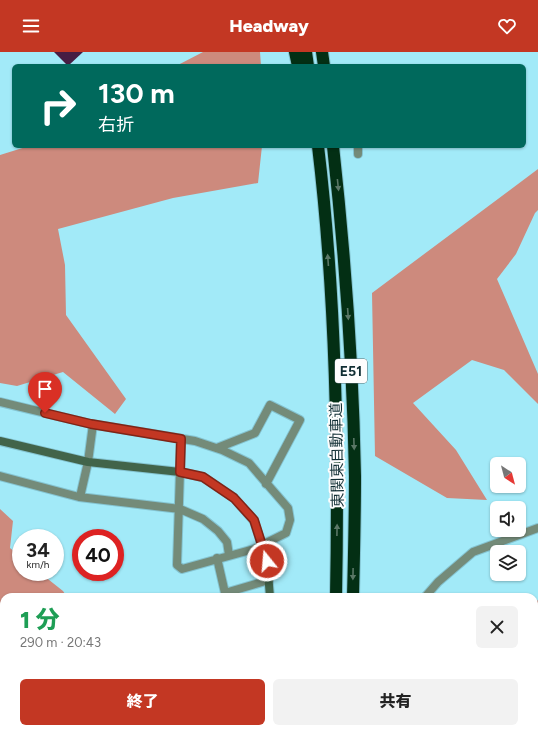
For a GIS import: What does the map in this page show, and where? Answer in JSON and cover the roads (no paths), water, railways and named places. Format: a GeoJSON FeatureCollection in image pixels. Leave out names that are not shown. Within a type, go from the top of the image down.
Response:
{"type":"FeatureCollection","features":[{"type":"Feature","properties":{"kind":"highway"},"geometry":{"type":"LineString","coordinates":[[295,52],[298,64]]}},
{"type":"Feature","properties":{"kind":"highway"},"geometry":{"type":"LineString","coordinates":[[306,52],[308,64]]}},
{"type":"Feature","properties":{"kind":"highway"},"geometry":{"type":"LineString","coordinates":[[322,52],[324,64]]}},
{"type":"Feature","properties":{"kind":"highway"},"geometry":{"type":"LineString","coordinates":[[328,52],[328,64]]}},
{"type":"Feature","properties":{"kind":"highway"},"geometry":{"type":"LineString","coordinates":[[311,148],[326,232]]}},
{"type":"Feature","properties":{"kind":"highway","name":"東関東自動車道"},"geometry":{"type":"LineString","coordinates":[[318,148],[326,232],[337,394],[338,478],[336,593]]}},
{"type":"Feature","properties":{"kind":"highway","name":"東関東自動車道"},"geometry":{"type":"LineString","coordinates":[[333,148],[342,236],[352,392],[354,476],[353,593]]}},
{"type":"Feature","properties":{"kind":"street"},"geometry":{"type":"LineString","coordinates":[[0,402],[93,424],[195,441],[217,448],[249,463],[288,508],[290,520],[286,533],[263,545],[230,555],[182,569],[177,565],[180,509],[181,439]]}},
{"type":"Feature","properties":{"kind":"street"},"geometry":{"type":"LineString","coordinates":[[217,448],[255,433],[270,405],[300,420],[266,484]]}},
{"type":"Feature","properties":{"kind":"street"},"geometry":{"type":"LineString","coordinates":[[80,497],[88,462],[93,424]]}},
{"type":"Feature","properties":{"kind":"street"},"geometry":{"type":"LineString","coordinates":[[0,441],[88,462],[180,472],[203,477],[234,498],[254,520],[267,561],[270,593]]}},
{"type":"Feature","properties":{"kind":"street"},"geometry":{"type":"LineString","coordinates":[[0,476],[80,497],[180,509],[203,518],[218,531],[227,542],[230,555]]}},
{"type":"Feature","properties":{"kind":"street"},"geometry":{"type":"LineString","coordinates":[[429,593],[449,571],[473,552],[538,528]]}},
{"type":"Feature","properties":{"kind":"street"},"geometry":{"type":"LineString","coordinates":[[217,558],[225,593],[269,580]]}}]}
